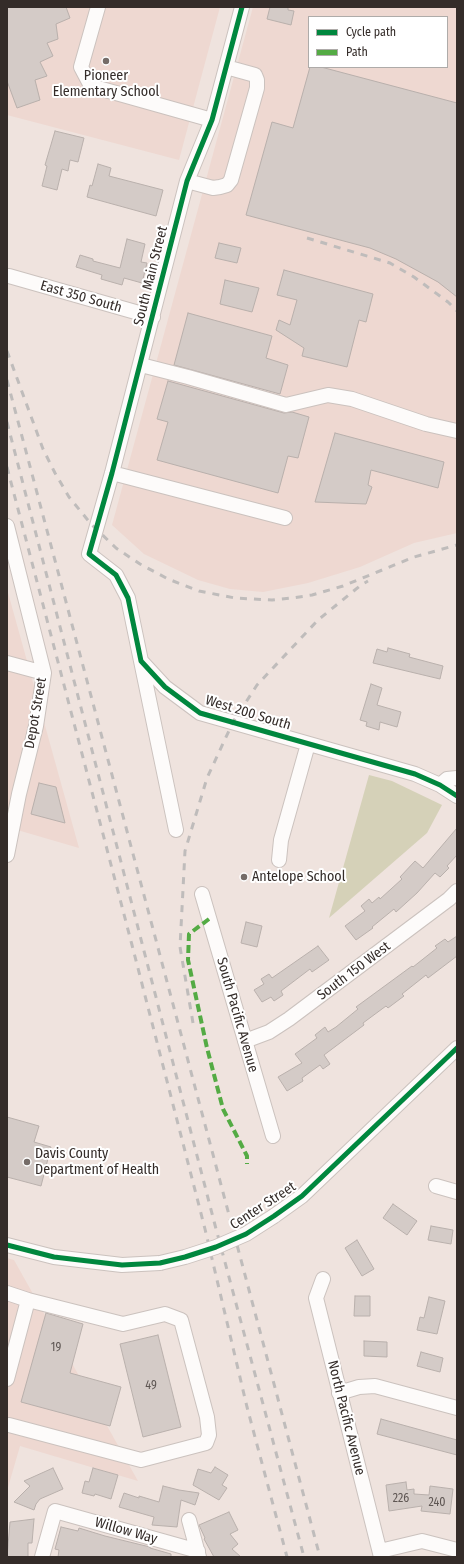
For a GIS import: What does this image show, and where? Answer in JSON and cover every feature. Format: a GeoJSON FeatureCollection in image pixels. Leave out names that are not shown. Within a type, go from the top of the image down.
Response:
{"type":"FeatureCollection","features":[{"type":"Feature","properties":{"kind":"street"},"geometry":{"type":"LineString","coordinates":[[98,7],[81,67],[91,86],[212,120]]}},
{"type":"Feature","properties":{"kind":"street","name":"South Main Street"},"geometry":{"type":"LineString","coordinates":[[89,554],[141,365],[187,181],[212,120],[242,7]]}},
{"type":"Feature","properties":{"kind":"street"},"geometry":{"type":"LineString","coordinates":[[187,181],[213,188],[227,185],[231,180],[257,88],[257,80],[255,75],[226,66]]}},
{"type":"Feature","properties":{"kind":"street","name":"East 350 South"},"geometry":{"type":"LineString","coordinates":[[8,276],[153,317]]}},
{"type":"Feature","properties":{"kind":"street"},"geometry":{"type":"LineString","coordinates":[[141,365],[286,405],[328,395],[352,399],[426,424],[457,431]]}},
{"type":"Feature","properties":{"kind":"street"},"geometry":{"type":"LineString","coordinates":[[112,473],[285,518]]}},
{"type":"Feature","properties":{"kind":"street","name":"Depot Street"},"geometry":{"type":"LineString","coordinates":[[7,526],[44,673],[36,726],[18,794],[7,855]]}},
{"type":"Feature","properties":{"kind":"street","name":"West 200 South"},"geometry":{"type":"LineString","coordinates":[[89,554],[116,576],[128,598],[141,660],[165,687],[200,713],[414,774],[440,785],[457,796]]}},
{"type":"Feature","properties":{"kind":"street"},"geometry":{"type":"LineString","coordinates":[[141,660],[176,830]]}},
{"type":"Feature","properties":{"kind":"street"},"geometry":{"type":"LineString","coordinates":[[7,663],[44,673]]}},
{"type":"Feature","properties":{"kind":"street"},"geometry":{"type":"LineString","coordinates":[[279,860],[281,840],[308,744]]}},
{"type":"Feature","properties":{"kind":"street"},"geometry":{"type":"LineString","coordinates":[[440,785],[447,779],[457,778]]}},
{"type":"Feature","properties":{"kind":"street","name":"South 150 West"},"geometry":{"type":"LineString","coordinates":[[245,1041],[269,1032],[289,1019],[449,899],[457,891]]}},
{"type":"Feature","properties":{"kind":"street","name":"South Pacific Avenue"},"geometry":{"type":"LineString","coordinates":[[202,894],[273,1136]]}},
{"type":"Feature","properties":{"kind":"street","name":"Center Street"},"geometry":{"type":"LineString","coordinates":[[7,1245],[54,1257],[122,1265],[160,1263],[185,1257],[216,1247],[246,1234],[302,1196],[457,1048]]}},
{"type":"Feature","properties":{"kind":"street"},"geometry":{"type":"LineString","coordinates":[[436,1186],[457,1192]]}},
{"type":"Feature","properties":{"kind":"street","name":"North Pacific Avenue"},"geometry":{"type":"LineString","coordinates":[[323,1278],[316,1298],[381,1554]]}},
{"type":"Feature","properties":{"kind":"street"},"geometry":{"type":"LineString","coordinates":[[7,1293],[28,1300],[123,1324],[165,1314],[181,1320],[207,1417],[209,1436],[206,1443],[141,1460],[8,1427]]}},
{"type":"Feature","properties":{"kind":"street"},"geometry":{"type":"LineString","coordinates":[[7,1379],[28,1300]]}},
{"type":"Feature","properties":{"kind":"street"},"geometry":{"type":"LineString","coordinates":[[339,1393],[360,1387],[375,1386],[457,1408]]}},
{"type":"Feature","properties":{"kind":"street","name":"Willow Way"},"geometry":{"type":"LineString","coordinates":[[42,1557],[55,1511],[199,1554]]}},
{"type":"Feature","properties":{"kind":"street"},"geometry":{"type":"LineString","coordinates":[[189,1520],[199,1554]]}},
{"type":"Feature","properties":{"kind":"street"},"geometry":{"type":"LineString","coordinates":[[381,1554],[422,1540],[457,1550]]}},
{"type":"Feature","properties":{"kind":"shaded area","name":"Pioneer Elementary School"},"geometry":{"type":"Polygon","coordinates":[[[7,7],[220,7],[179,160],[7,115],[7,7]]]}},
{"type":"Feature","properties":{"kind":"shaded area"},"geometry":{"type":"Polygon","coordinates":[[[253,7],[457,7],[457,533],[414,543],[360,567],[308,583],[263,592],[230,589],[198,580],[144,554],[112,525],[253,7]]]}},
{"type":"Feature","properties":{"kind":"shaded area"},"geometry":{"type":"Polygon","coordinates":[[[7,589],[79,848],[7,827],[7,589]]]}},
{"type":"Feature","properties":{"kind":"shaded area"},"geometry":{"type":"Polygon","coordinates":[[[369,775],[392,781],[442,805],[427,833],[329,918],[369,775]]]}},
{"type":"Feature","properties":{"kind":"shaded area"},"geometry":{"type":"Polygon","coordinates":[[[7,1258],[14,1260],[138,1481],[20,1446],[7,1491],[7,1258]]]}},
{"type":"Feature","properties":{"kind":"building"},"geometry":{"type":"Polygon","coordinates":[[[7,7],[66,7],[70,18],[56,24],[58,39],[47,43],[53,56],[40,62],[47,76],[35,80],[40,100],[17,108],[7,81],[7,7]]]}},
{"type":"Feature","properties":{"kind":"building"},"geometry":{"type":"Polygon","coordinates":[[[270,7],[288,7],[288,10],[294,11],[291,25],[267,19],[270,7]]]}},
{"type":"Feature","properties":{"kind":"building"},"geometry":{"type":"Polygon","coordinates":[[[310,68],[325,68],[457,103],[457,297],[438,282],[396,259],[370,248],[246,215],[272,122],[293,128],[310,68]]]}},
{"type":"Feature","properties":{"kind":"building"},"geometry":{"type":"Polygon","coordinates":[[[55,131],[84,138],[78,162],[70,160],[68,171],[62,169],[57,190],[42,186],[47,166],[45,165],[55,131]]]}},
{"type":"Feature","properties":{"kind":"building"},"geometry":{"type":"Polygon","coordinates":[[[98,164],[111,168],[109,176],[163,190],[156,216],[87,197],[90,185],[92,186],[98,164]]]}},
{"type":"Feature","properties":{"kind":"building"},"geometry":{"type":"Polygon","coordinates":[[[127,239],[145,244],[141,262],[147,263],[142,283],[124,278],[122,285],[101,279],[102,275],[76,267],[80,255],[93,259],[93,261],[120,268],[127,239]]]}},
{"type":"Feature","properties":{"kind":"building"},"geometry":{"type":"Polygon","coordinates":[[[219,243],[241,248],[237,263],[215,258],[219,243]]]}},
{"type":"Feature","properties":{"kind":"building"},"geometry":{"type":"Polygon","coordinates":[[[284,270],[373,294],[366,322],[359,320],[347,367],[302,356],[304,348],[276,330],[279,320],[290,325],[297,300],[277,295],[284,270]]]}},
{"type":"Feature","properties":{"kind":"building"},"geometry":{"type":"Polygon","coordinates":[[[225,280],[259,288],[252,312],[220,304],[225,280]]]}},
{"type":"Feature","properties":{"kind":"building"},"geometry":{"type":"Polygon","coordinates":[[[188,313],[272,336],[266,358],[288,365],[280,394],[174,365],[188,313]]]}},
{"type":"Feature","properties":{"kind":"building"},"geometry":{"type":"Polygon","coordinates":[[[168,381],[284,413],[292,412],[309,417],[298,458],[288,456],[278,493],[157,460],[168,422],[157,419],[168,381]]]}},
{"type":"Feature","properties":{"kind":"building"},"geometry":{"type":"Polygon","coordinates":[[[335,433],[444,462],[438,488],[371,470],[368,485],[372,487],[366,504],[315,502],[335,433]]]}},
{"type":"Feature","properties":{"kind":"building"},"geometry":{"type":"Polygon","coordinates":[[[388,648],[410,654],[409,657],[443,666],[440,679],[373,663],[377,649],[387,652],[388,648]]]}},
{"type":"Feature","properties":{"kind":"building"},"geometry":{"type":"Polygon","coordinates":[[[371,684],[382,688],[377,705],[401,712],[397,727],[380,722],[379,730],[366,726],[367,722],[360,720],[371,684]]]}},
{"type":"Feature","properties":{"kind":"building"},"geometry":{"type":"Polygon","coordinates":[[[39,783],[56,787],[65,823],[31,814],[39,783]]]}},
{"type":"Feature","properties":{"kind":"building"},"geometry":{"type":"Polygon","coordinates":[[[457,828],[457,855],[447,866],[449,868],[440,877],[435,873],[417,893],[396,912],[394,909],[372,927],[373,928],[356,940],[345,926],[365,911],[361,906],[369,899],[372,903],[379,897],[380,899],[402,879],[400,877],[415,861],[423,868],[457,828]]]}},
{"type":"Feature","properties":{"kind":"building"},"geometry":{"type":"Polygon","coordinates":[[[246,922],[262,926],[257,947],[241,943],[246,922]]]}},
{"type":"Feature","properties":{"kind":"building"},"geometry":{"type":"Polygon","coordinates":[[[457,936],[457,956],[428,978],[426,975],[402,994],[404,996],[388,1008],[386,1006],[363,1023],[364,1025],[324,1055],[330,1064],[323,1069],[320,1065],[302,1078],[303,1081],[287,1091],[278,1077],[302,1063],[295,1054],[317,1038],[315,1035],[325,1027],[328,1032],[336,1027],[358,1009],[356,1007],[412,966],[413,967],[437,948],[435,946],[445,939],[448,942],[457,936]]]}},
{"type":"Feature","properties":{"kind":"building"},"geometry":{"type":"Polygon","coordinates":[[[318,946],[329,960],[312,972],[310,969],[281,991],[283,995],[274,1001],[271,997],[262,1002],[254,990],[264,984],[261,979],[269,974],[272,978],[318,946]]]}},
{"type":"Feature","properties":{"kind":"building","name":"Davis County Department of Health"},"geometry":{"type":"Polygon","coordinates":[[[7,1117],[39,1126],[34,1142],[51,1147],[41,1186],[7,1177],[7,1117]]]}},
{"type":"Feature","properties":{"kind":"building"},"geometry":{"type":"Polygon","coordinates":[[[393,1204],[417,1221],[407,1235],[383,1218],[393,1204]]]}},
{"type":"Feature","properties":{"kind":"building"},"geometry":{"type":"Polygon","coordinates":[[[431,1226],[453,1230],[451,1244],[428,1240],[431,1226]]]}},
{"type":"Feature","properties":{"kind":"building"},"geometry":{"type":"Polygon","coordinates":[[[357,1240],[374,1269],[362,1276],[345,1248],[357,1240]]]}},
{"type":"Feature","properties":{"kind":"building"},"geometry":{"type":"Polygon","coordinates":[[[355,1296],[370,1296],[370,1316],[354,1316],[355,1296]]]}},
{"type":"Feature","properties":{"kind":"building"},"geometry":{"type":"Polygon","coordinates":[[[429,1297],[445,1301],[437,1334],[417,1330],[420,1317],[424,1318],[429,1297]]]}},
{"type":"Feature","properties":{"kind":"building"},"geometry":{"type":"Polygon","coordinates":[[[46,1313],[83,1324],[70,1373],[121,1387],[110,1426],[21,1402],[46,1313]]]}},
{"type":"Feature","properties":{"kind":"building"},"geometry":{"type":"Polygon","coordinates":[[[158,1335],[181,1427],[143,1437],[120,1344],[158,1335]]]}},
{"type":"Feature","properties":{"kind":"building"},"geometry":{"type":"Polygon","coordinates":[[[364,1341],[387,1342],[387,1357],[364,1356],[364,1341]]]}},
{"type":"Feature","properties":{"kind":"building"},"geometry":{"type":"Polygon","coordinates":[[[421,1352],[443,1358],[440,1372],[417,1366],[421,1352]]]}},
{"type":"Feature","properties":{"kind":"building"},"geometry":{"type":"Polygon","coordinates":[[[381,1419],[457,1440],[457,1455],[377,1434],[381,1419]]]}},
{"type":"Feature","properties":{"kind":"building"},"geometry":{"type":"Polygon","coordinates":[[[215,1467],[228,1475],[222,1485],[227,1488],[219,1500],[193,1485],[198,1469],[211,1473],[215,1467]]]}},
{"type":"Feature","properties":{"kind":"building"},"geometry":{"type":"Polygon","coordinates":[[[53,1468],[63,1489],[40,1499],[34,1510],[14,1502],[30,1486],[24,1481],[53,1468]]]}},
{"type":"Feature","properties":{"kind":"building"},"geometry":{"type":"Polygon","coordinates":[[[93,1468],[118,1475],[111,1499],[95,1494],[94,1496],[82,1493],[85,1481],[89,1482],[93,1468]]]}},
{"type":"Feature","properties":{"kind":"building"},"geometry":{"type":"Polygon","coordinates":[[[406,1482],[407,1490],[414,1489],[414,1494],[429,1495],[430,1486],[453,1489],[450,1514],[421,1511],[422,1506],[389,1511],[386,1485],[406,1482]]]}},
{"type":"Feature","properties":{"kind":"building"},"geometry":{"type":"Polygon","coordinates":[[[163,1486],[199,1493],[195,1505],[181,1500],[177,1527],[152,1525],[154,1517],[119,1507],[124,1493],[159,1502],[163,1486]]]}},
{"type":"Feature","properties":{"kind":"building"},"geometry":{"type":"Polygon","coordinates":[[[229,1512],[238,1530],[230,1534],[238,1544],[232,1549],[241,1557],[214,1557],[204,1539],[205,1538],[199,1525],[229,1512]]]}},
{"type":"Feature","properties":{"kind":"building"},"geometry":{"type":"Polygon","coordinates":[[[34,1519],[32,1543],[28,1543],[28,1557],[7,1557],[10,1522],[34,1519]]]}},
{"type":"Feature","properties":{"kind":"building"},"geometry":{"type":"Polygon","coordinates":[[[61,1527],[78,1531],[79,1528],[150,1547],[171,1554],[171,1557],[58,1557],[59,1550],[55,1549],[61,1527]]]}},
{"type":"Feature","properties":{"kind":"railway"},"geometry":{"type":"LineString","coordinates":[[307,238],[390,263],[414,277],[448,302],[457,311]]}},
{"type":"Feature","properties":{"kind":"railway"},"geometry":{"type":"LineString","coordinates":[[7,351],[43,449],[69,497],[91,524],[116,548],[140,564],[168,579],[199,591],[235,598],[272,600],[292,598],[312,595],[343,586],[414,557],[457,545]]}},
{"type":"Feature","properties":{"kind":"railway"},"geometry":{"type":"LineString","coordinates":[[7,380],[320,1557]]}},
{"type":"Feature","properties":{"kind":"railway"},"geometry":{"type":"LineString","coordinates":[[7,422],[215,1225],[304,1557]]}},
{"type":"Feature","properties":{"kind":"railway"},"geometry":{"type":"LineString","coordinates":[[7,467],[205,1229],[247,1407],[287,1557]]}},
{"type":"Feature","properties":{"kind":"railway"},"geometry":{"type":"LineString","coordinates":[[193,1023],[180,947],[185,851],[207,778],[233,722],[257,685],[318,620],[368,581]]}},
{"type":"Feature","properties":{"kind":"marked path"},"geometry":{"type":"LineString","coordinates":[[209,919],[189,934],[188,960],[207,1048],[223,1109],[247,1156],[247,1164]]}},
{"type":"Feature","properties":{"kind":"cycle path"},"geometry":{"type":"LineString","coordinates":[[242,7],[212,120],[187,181],[112,473],[89,554],[116,575],[128,598],[141,661],[165,687],[200,713],[415,774],[440,785],[457,796]]}},
{"type":"Feature","properties":{"kind":"cycle path"},"geometry":{"type":"LineString","coordinates":[[7,1245],[54,1257],[122,1265],[160,1263],[185,1257],[216,1247],[246,1234],[302,1196],[457,1048]]}},
{"type":"Feature","properties":{"kind":"place","name":"Pioneer Elementary School"},"geometry":{"type":"Point","coordinates":[106,61]}},
{"type":"Feature","properties":{"kind":"place","name":"Antelope School"},"geometry":{"type":"Point","coordinates":[244,877]}},
{"type":"Feature","properties":{"kind":"place","name":"Davis County Department of Health"},"geometry":{"type":"Point","coordinates":[27,1162]}}]}
